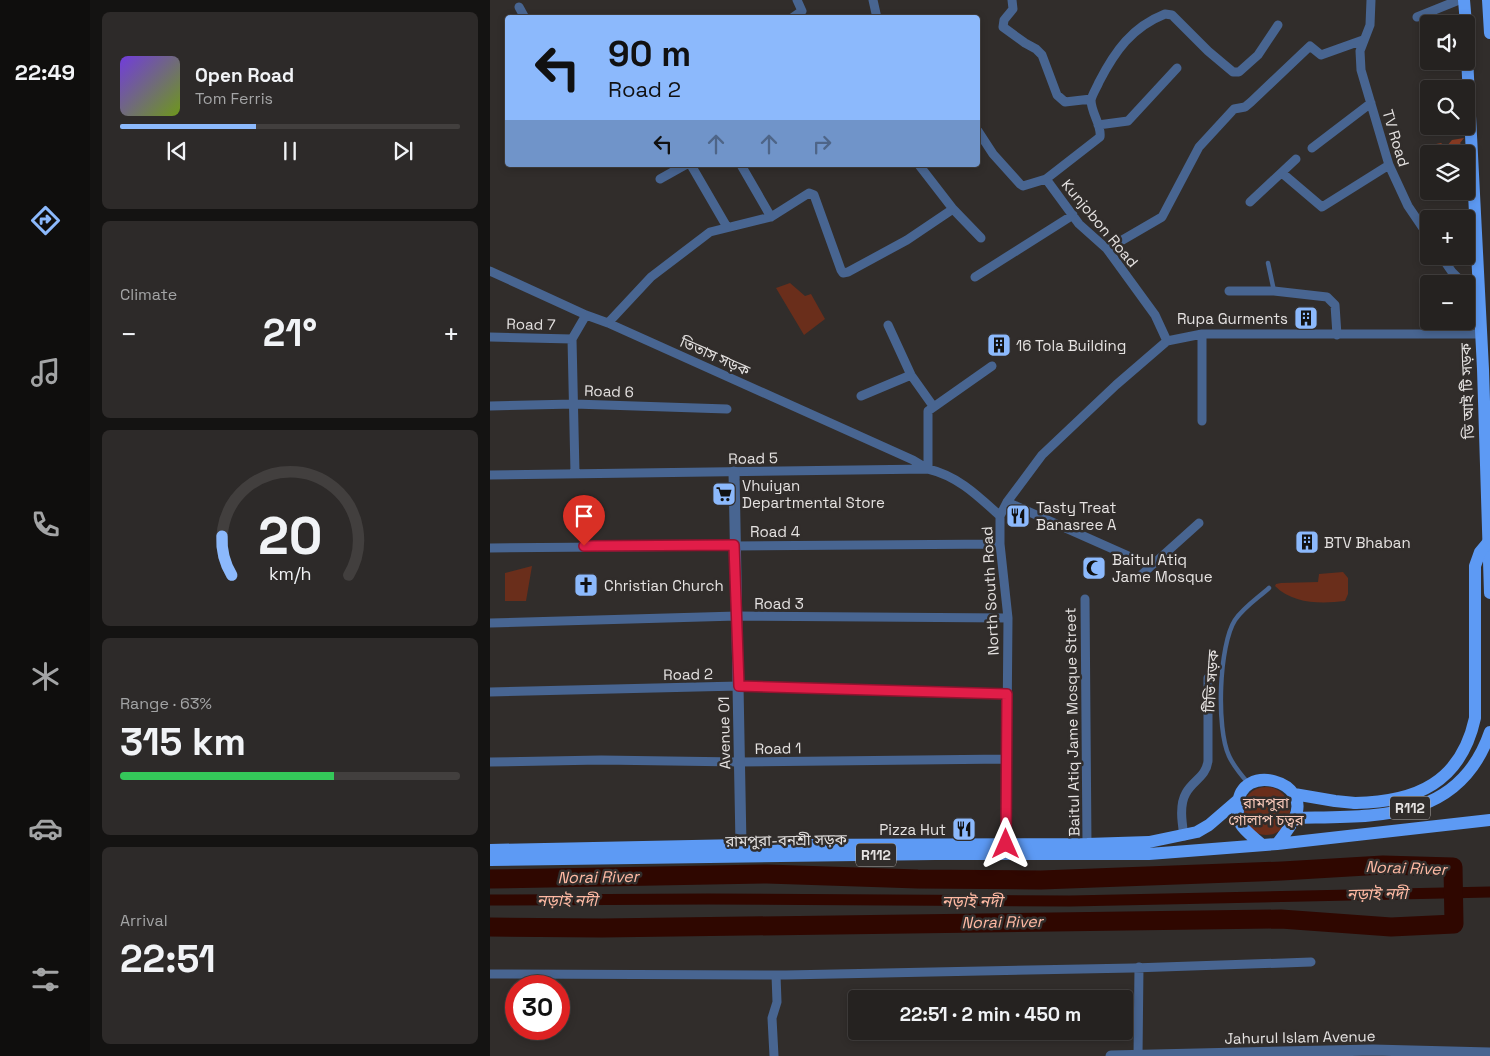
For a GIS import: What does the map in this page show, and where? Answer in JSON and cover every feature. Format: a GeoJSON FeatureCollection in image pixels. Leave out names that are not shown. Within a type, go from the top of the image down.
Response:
{"type":"FeatureCollection","features":[{"type":"Feature","properties":{"kind":"main road"},"geometry":{"type":"LineString","coordinates":[[1464,0],[1465,15]]}},
{"type":"Feature","properties":{"kind":"main road"},"geometry":{"type":"LineString","coordinates":[[1488,0],[1490,33]]}},
{"type":"Feature","properties":{"kind":"main road","name":"ডি আই টি সড়ক"},"geometry":{"type":"LineString","coordinates":[[1468,70],[1481,334],[1490,593]]}},
{"type":"Feature","properties":{"kind":"main road"},"geometry":{"type":"LineString","coordinates":[[1294,794],[1335,801],[1387,801],[1430,787],[1443,778],[1463,755],[1471,737],[1475,718],[1474,566],[1480,552],[1490,540]]}},
{"type":"Feature","properties":{"kind":"main road","name":"R112"},"geometry":{"type":"LineString","coordinates":[[1295,818],[1368,816],[1401,811],[1418,806],[1453,789],[1474,766],[1490,732]]}},
{"type":"Feature","properties":{"kind":"main road"},"geometry":{"type":"LineString","coordinates":[[1262,845],[1239,822],[1238,814],[1238,800],[1249,784],[1259,780],[1274,781],[1288,788],[1294,794],[1297,803],[1295,818],[1277,844]]}},
{"type":"Feature","properties":{"kind":"main road","name":"রামপুরা-বনশ্রী সড়ক"},"geometry":{"type":"LineString","coordinates":[[490,850],[741,845],[1088,844],[1149,842],[1197,832],[1209,825],[1238,800]]}},
{"type":"Feature","properties":{"kind":"main road","name":"R112"},"geometry":{"type":"LineString","coordinates":[[1262,845],[1490,820]]}},
{"type":"Feature","properties":{"kind":"main road","name":"রামপুরা-বনশ্রী সড়ক"},"geometry":{"type":"LineString","coordinates":[[490,860],[1149,854],[1262,845]]}},
{"type":"Feature","properties":{"kind":"street"},"geometry":{"type":"LineString","coordinates":[[796,15],[802,11],[797,0]]}},
{"type":"Feature","properties":{"kind":"street"},"geometry":{"type":"LineString","coordinates":[[873,0],[876,15]]}},
{"type":"Feature","properties":{"kind":"street"},"geometry":{"type":"LineString","coordinates":[[1012,0],[1013,9],[1004,20],[1003,27],[1042,55],[1057,95],[1065,102],[1091,99]]}},
{"type":"Feature","properties":{"kind":"street","name":"TV Road"},"geometry":{"type":"LineString","coordinates":[[1371,0],[1370,25],[1360,51],[1361,70],[1389,165],[1408,206],[1420,224]]}},
{"type":"Feature","properties":{"kind":"street"},"geometry":{"type":"LineString","coordinates":[[1417,17],[1459,0]]}},
{"type":"Feature","properties":{"kind":"street"},"geometry":{"type":"LineString","coordinates":[[519,7],[524,15]]}},
{"type":"Feature","properties":{"kind":"street"},"geometry":{"type":"LineString","coordinates":[[1046,179],[1100,137],[1101,131],[1091,99],[1107,68],[1126,39],[1146,24],[1165,14],[1172,15],[1208,51],[1234,72],[1243,69],[1258,55],[1278,25]]}},
{"type":"Feature","properties":{"kind":"street"},"geometry":{"type":"LineString","coordinates":[[1107,249],[1162,217],[1199,147],[1234,109],[1245,107],[1310,46],[1321,55],[1363,40]]}},
{"type":"Feature","properties":{"kind":"street"},"geometry":{"type":"LineString","coordinates":[[1098,125],[1128,121],[1178,68]]}},
{"type":"Feature","properties":{"kind":"street"},"geometry":{"type":"LineString","coordinates":[[1312,148],[1371,103]]}},
{"type":"Feature","properties":{"kind":"street","name":"Kunjobon Road"},"geometry":{"type":"LineString","coordinates":[[980,134],[993,154],[1020,184],[1023,186],[1046,179],[1079,224],[1107,249],[1155,315],[1167,341]]}},
{"type":"Feature","properties":{"kind":"street"},"geometry":{"type":"LineString","coordinates":[[1250,202],[1296,159]]}},
{"type":"Feature","properties":{"kind":"street"},"geometry":{"type":"LineString","coordinates":[[1282,173],[1322,207],[1389,165]]}},
{"type":"Feature","properties":{"kind":"street"},"geometry":{"type":"LineString","coordinates":[[660,179],[681,167]]}},
{"type":"Feature","properties":{"kind":"street"},"geometry":{"type":"LineString","coordinates":[[692,167],[727,227]]}},
{"type":"Feature","properties":{"kind":"street"},"geometry":{"type":"LineString","coordinates":[[742,167],[771,217]]}},
{"type":"Feature","properties":{"kind":"street"},"geometry":{"type":"LineString","coordinates":[[921,167],[953,209],[981,238]]}},
{"type":"Feature","properties":{"kind":"street"},"geometry":{"type":"LineString","coordinates":[[608,323],[651,277],[710,232],[771,217],[809,193],[814,195],[840,270],[843,273],[907,240],[953,209]]}},
{"type":"Feature","properties":{"kind":"street"},"geometry":{"type":"LineString","coordinates":[[975,277],[1073,216]]}},
{"type":"Feature","properties":{"kind":"street","name":"তিতাস সড়ক"},"geometry":{"type":"LineString","coordinates":[[490,271],[913,460],[928,469]]}},
{"type":"Feature","properties":{"kind":"street"},"geometry":{"type":"LineString","coordinates":[[1229,291],[1274,291],[1326,297],[1334,305],[1337,335]]}},
{"type":"Feature","properties":{"kind":"street"},"geometry":{"type":"LineString","coordinates":[[575,473],[572,339],[586,315]]}},
{"type":"Feature","properties":{"kind":"street"},"geometry":{"type":"LineString","coordinates":[[888,325],[911,375],[933,406]]}},
{"type":"Feature","properties":{"kind":"street"},"geometry":{"type":"LineString","coordinates":[[1202,334],[1202,422]]}},
{"type":"Feature","properties":{"kind":"street"},"geometry":{"type":"LineString","coordinates":[[1000,516],[1007,502],[1042,455],[1116,385],[1167,341],[1202,334],[1481,334]]}},
{"type":"Feature","properties":{"kind":"street","name":"Road 7"},"geometry":{"type":"LineString","coordinates":[[490,337],[572,339]]}},
{"type":"Feature","properties":{"kind":"street"},"geometry":{"type":"LineString","coordinates":[[928,469],[928,411],[992,366]]}},
{"type":"Feature","properties":{"kind":"street"},"geometry":{"type":"LineString","coordinates":[[861,396],[911,375]]}},
{"type":"Feature","properties":{"kind":"street","name":"Road 6"},"geometry":{"type":"LineString","coordinates":[[490,406],[574,404],[727,410]]}},
{"type":"Feature","properties":{"kind":"street","name":"Road 5"},"geometry":{"type":"LineString","coordinates":[[490,475],[928,469],[941,472],[963,483],[1000,516]]}},
{"type":"Feature","properties":{"kind":"street","name":"Avenue 01"},"geometry":{"type":"LineString","coordinates":[[734,472],[741,845]]}},
{"type":"Feature","properties":{"kind":"street"},"geometry":{"type":"LineString","coordinates":[[1007,502],[1151,566]]}},
{"type":"Feature","properties":{"kind":"street","name":"North South Road"},"geometry":{"type":"LineString","coordinates":[[1000,516],[1000,544],[1008,618],[1006,844]]}},
{"type":"Feature","properties":{"kind":"street"},"geometry":{"type":"LineString","coordinates":[[1140,576],[1199,523]]}},
{"type":"Feature","properties":{"kind":"street","name":"Road 4"},"geometry":{"type":"LineString","coordinates":[[490,548],[1000,544]]}},
{"type":"Feature","properties":{"kind":"street","name":"Baitul Atiq Jame Mosque Street"},"geometry":{"type":"LineString","coordinates":[[1085,599],[1088,844]]}},
{"type":"Feature","properties":{"kind":"street","name":"Road 3"},"geometry":{"type":"LineString","coordinates":[[490,624],[737,616],[1008,618]]}},
{"type":"Feature","properties":{"kind":"street"},"geometry":{"type":"LineString","coordinates":[[1184,836],[1182,814],[1186,793],[1207,769],[1208,678]]}},
{"type":"Feature","properties":{"kind":"street","name":"Road 2"},"geometry":{"type":"LineString","coordinates":[[490,692],[739,686],[1007,694]]}},
{"type":"Feature","properties":{"kind":"street","name":"Road 1"},"geometry":{"type":"LineString","coordinates":[[490,762],[1007,759]]}},
{"type":"Feature","properties":{"kind":"street"},"geometry":{"type":"LineString","coordinates":[[490,974],[776,975],[1312,962]]}},
{"type":"Feature","properties":{"kind":"street"},"geometry":{"type":"LineString","coordinates":[[1138,1056],[1140,967]]}},
{"type":"Feature","properties":{"kind":"street"},"geometry":{"type":"LineString","coordinates":[[774,1056],[772,1018],[777,1002],[776,975]]}},
{"type":"Feature","properties":{"kind":"street","name":"Jahurul Islam Avenue"},"geometry":{"type":"LineString","coordinates":[[1111,1056],[1373,1053],[1490,1054]]}},
{"type":"Feature","properties":{"kind":"lane"},"geometry":{"type":"LineString","coordinates":[[1268,263],[1274,291]]}},
{"type":"Feature","properties":{"kind":"lane","name":"টিভি সড়ক"},"geometry":{"type":"LineString","coordinates":[[1249,784],[1228,756],[1224,740],[1221,719],[1226,642],[1235,620],[1245,608],[1269,588]]}},
{"type":"Feature","properties":{"kind":"green space"},"geometry":{"type":"Polygon","coordinates":[[[790,283],[805,296],[811,294],[825,319],[804,335],[776,288],[790,283]]]}},
{"type":"Feature","properties":{"kind":"green space"},"geometry":{"type":"Polygon","coordinates":[[[532,566],[526,601],[505,601],[505,573],[532,566]]]}},
{"type":"Feature","properties":{"kind":"green space"},"geometry":{"type":"Polygon","coordinates":[[[1343,572],[1348,578],[1348,594],[1345,601],[1308,601],[1290,596],[1275,586],[1281,583],[1318,582],[1319,574],[1343,572]]]}},
{"type":"Feature","properties":{"kind":"green space","name":"রামপুরা গোলাপ চত্বর"},"geometry":{"type":"Polygon","coordinates":[[[1261,787],[1271,787],[1283,794],[1290,806],[1290,816],[1283,828],[1271,835],[1261,835],[1253,831],[1246,824],[1242,816],[1242,806],[1246,798],[1253,791],[1261,787]]]}},
{"type":"Feature","properties":{"kind":"shaded area"},"geometry":{"type":"Polygon","coordinates":[[[1464,138],[1460,143],[1462,145],[1448,145],[1452,140],[1464,138]]]}},
{"type":"Feature","properties":{"kind":"waterway","name":"নড়াই নদী"},"geometry":{"type":"LineString","coordinates":[[490,879],[767,874],[918,879],[1041,880],[1282,871],[1383,865],[1453,867],[1454,924],[1391,927],[1281,919],[602,928],[490,927]]}},
{"type":"Feature","properties":{"kind":"waterway","name":"নড়াই নদী"},"geometry":{"type":"LineString","coordinates":[[490,900],[1070,901],[1490,892]]}},
{"type":"Feature","properties":{"kind":"place","name":"Rupa Gurments"},"geometry":{"type":"Point","coordinates":[1306,318]}},
{"type":"Feature","properties":{"kind":"place","name":"16 Tola Building"},"geometry":{"type":"Point","coordinates":[999,345]}},
{"type":"Feature","properties":{"kind":"place","name":"Vhuiyan Departmental Store"},"geometry":{"type":"Point","coordinates":[724,494]}},
{"type":"Feature","properties":{"kind":"place","name":"Tasty Treat Banasree A"},"geometry":{"type":"Point","coordinates":[1018,516]}},
{"type":"Feature","properties":{"kind":"place","name":"BTV Bhaban"},"geometry":{"type":"Point","coordinates":[1307,542]}},
{"type":"Feature","properties":{"kind":"place","name":"Baitul Atiq Jame Mosque"},"geometry":{"type":"Point","coordinates":[1094,568]}},
{"type":"Feature","properties":{"kind":"place","name":"Christian Church"},"geometry":{"type":"Point","coordinates":[586,585]}},
{"type":"Feature","properties":{"kind":"place","name":"Pizza Hut"},"geometry":{"type":"Point","coordinates":[964,829]}},
{"type":"Feature","properties":{"kind":"route"},"geometry":{"type":"LineString","coordinates":[[584,546],[734,545],[739,686],[1007,694],[1006,844]]}},
{"type":"Feature","properties":{"kind":"water label","name":"Norai River"},"geometry":{"type":"Point","coordinates":[1406,868]}},
{"type":"Feature","properties":{"kind":"water label","name":"Norai River"},"geometry":{"type":"Point","coordinates":[598,877]}},
{"type":"Feature","properties":{"kind":"water label","name":"Norai River"},"geometry":{"type":"Point","coordinates":[1002,922]}}]}
